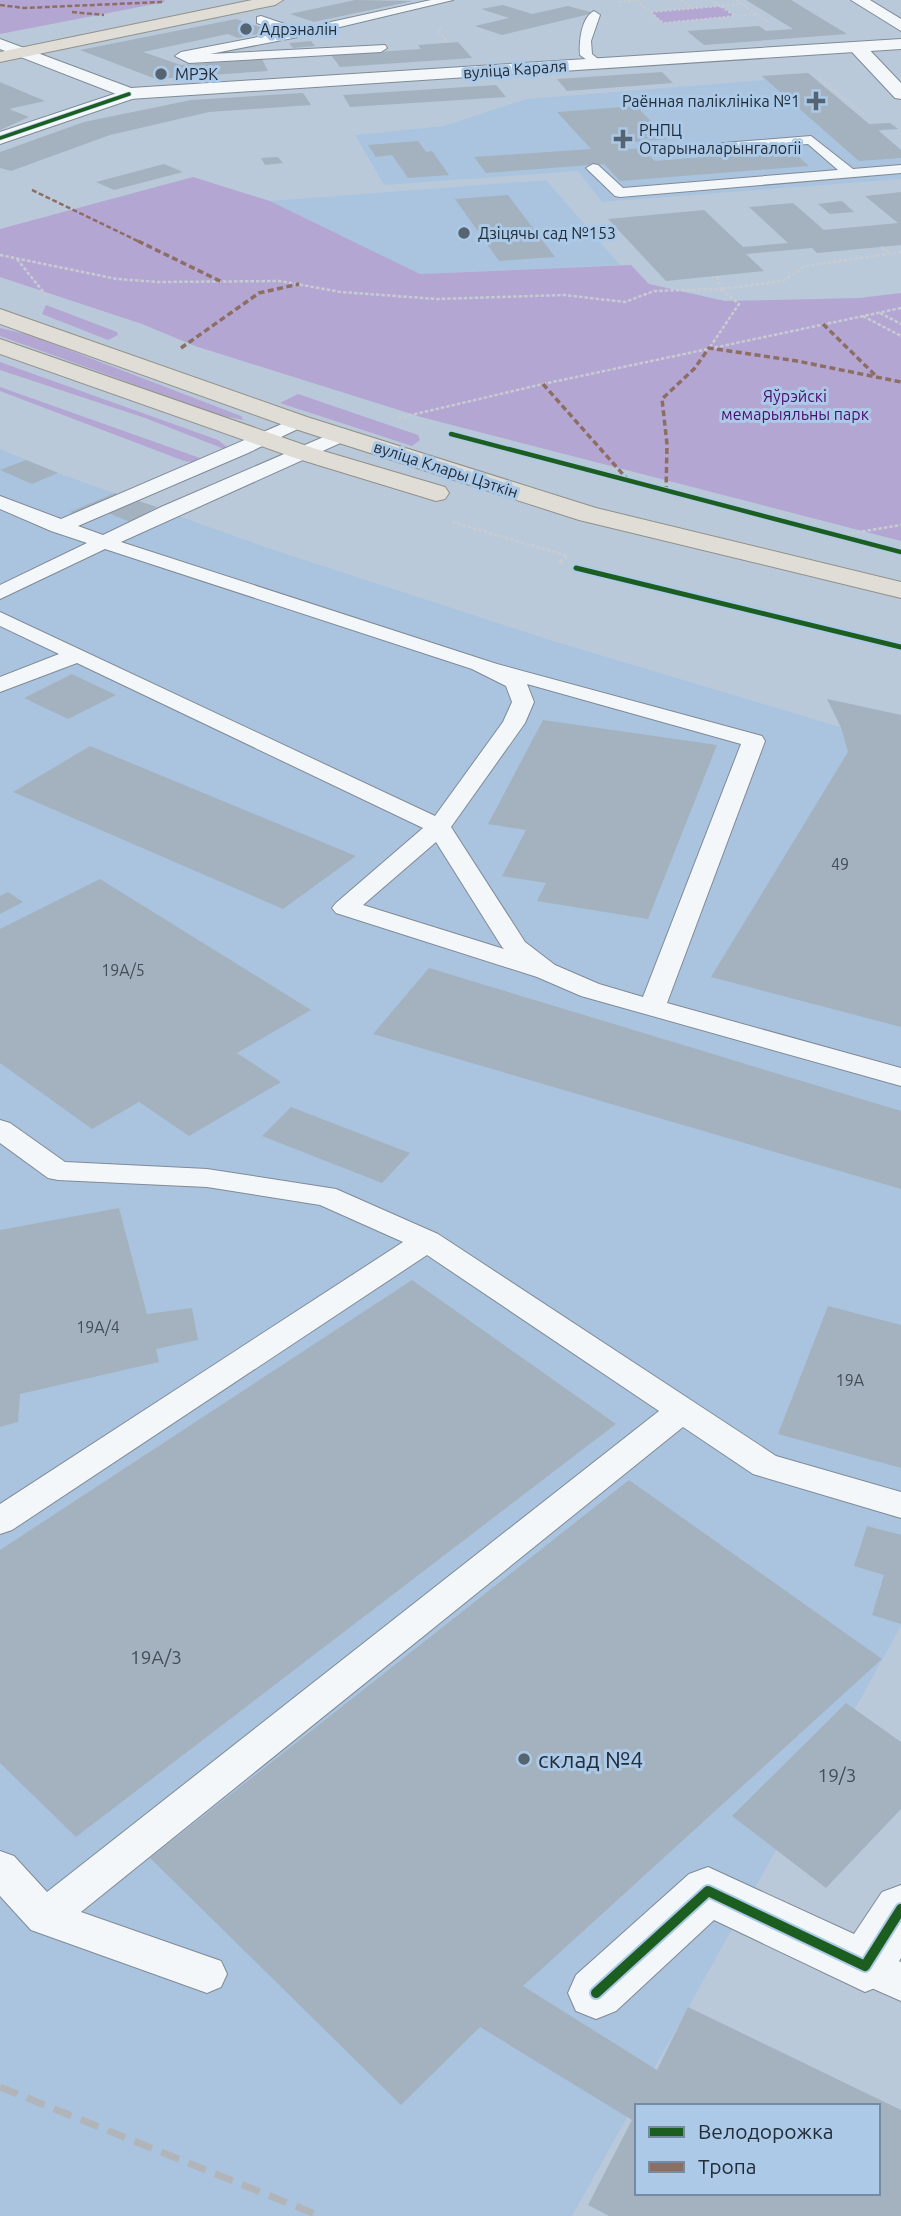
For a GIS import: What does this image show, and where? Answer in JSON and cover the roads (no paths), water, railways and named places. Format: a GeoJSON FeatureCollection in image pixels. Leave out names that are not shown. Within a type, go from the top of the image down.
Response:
{"type":"FeatureCollection","features":[{"type":"Feature","properties":{"kind":"main road"},"geometry":{"type":"LineString","coordinates":[[1,49],[230,0]]}},
{"type":"Feature","properties":{"kind":"main road"},"geometry":{"type":"LineString","coordinates":[[23,52],[275,0]]}},
{"type":"Feature","properties":{"kind":"main road"},"geometry":{"type":"LineString","coordinates":[[859,0],[901,26]]}},
{"type":"Feature","properties":{"kind":"main road","name":"вуліца Караля"},"geometry":{"type":"LineString","coordinates":[[0,138],[129,94],[901,44]]}},
{"type":"Feature","properties":{"kind":"main road"},"geometry":{"type":"LineString","coordinates":[[857,47],[901,94]]}},
{"type":"Feature","properties":{"kind":"main road","name":"вуліца Караля"},"geometry":{"type":"LineString","coordinates":[[1,49],[23,52],[129,94]]}},
{"type":"Feature","properties":{"kind":"main road","name":"вуліца Клары Цэткін"},"geometry":{"type":"LineString","coordinates":[[0,316],[298,422],[588,514],[901,590]]}},
{"type":"Feature","properties":{"kind":"main road","name":"вуліца Клары Цэткін"},"geometry":{"type":"LineString","coordinates":[[0,346],[304,453],[546,526],[762,582]]}},
{"type":"Feature","properties":{"kind":"main road"},"geometry":{"type":"LineString","coordinates":[[799,591],[901,615]]}},
{"type":"Feature","properties":{"kind":"main road"},"geometry":{"type":"LineString","coordinates":[[596,1993],[708,1891],[883,1974],[901,1909]]}},
{"type":"Feature","properties":{"kind":"lane"},"geometry":{"type":"LineString","coordinates":[[381,48],[189,59],[180,56],[281,37],[447,0]]}},
{"type":"Feature","properties":{"kind":"lane"},"geometry":{"type":"LineString","coordinates":[[594,15],[585,41],[586,55],[598,64]]}},
{"type":"Feature","properties":{"kind":"lane"},"geometry":{"type":"LineString","coordinates":[[261,20],[298,33]]}},
{"type":"Feature","properties":{"kind":"lane"},"geometry":{"type":"LineString","coordinates":[[281,37],[312,84]]}},
{"type":"Feature","properties":{"kind":"lane"},"geometry":{"type":"LineString","coordinates":[[662,152],[811,140],[851,174]]}},
{"type":"Feature","properties":{"kind":"lane"},"geometry":{"type":"LineString","coordinates":[[593,168],[620,194],[901,169]]}},
{"type":"Feature","properties":{"kind":"lane"},"geometry":{"type":"LineString","coordinates":[[58,527],[298,422]]}},
{"type":"Feature","properties":{"kind":"lane"},"geometry":{"type":"LineString","coordinates":[[0,593],[169,511],[341,436]]}},
{"type":"Feature","properties":{"kind":"lane"},"geometry":{"type":"LineString","coordinates":[[0,502],[58,527],[105,543],[480,664],[754,741],[652,1007]]}},
{"type":"Feature","properties":{"kind":"lane"},"geometry":{"type":"LineString","coordinates":[[0,618],[439,827],[515,947],[546,971]]}},
{"type":"Feature","properties":{"kind":"lane"},"geometry":{"type":"LineString","coordinates":[[0,685],[77,655]]}},
{"type":"Feature","properties":{"kind":"lane"},"geometry":{"type":"LineString","coordinates":[[480,664],[515,682],[523,702],[514,723],[439,827],[345,908],[546,971],[590,989],[901,1077]]}},
{"type":"Feature","properties":{"kind":"lane"},"geometry":{"type":"LineString","coordinates":[[0,1129],[58,1171],[207,1178],[326,1196],[427,1241],[765,1465],[901,1505]]}},
{"type":"Feature","properties":{"kind":"lane"},"geometry":{"type":"LineString","coordinates":[[0,1521],[427,1241]]}},
{"type":"Feature","properties":{"kind":"lane"},"geometry":{"type":"LineString","coordinates":[[45,1917],[682,1410]]}},
{"type":"Feature","properties":{"kind":"lane"},"geometry":{"type":"LineString","coordinates":[[0,1868],[45,1917],[207,1974]]}},
{"type":"Feature","properties":{"kind":"railway"},"geometry":{"type":"LineString","coordinates":[[0,2087],[320,2216]]}},
{"type":"Feature","properties":{"kind":"place","name":"Адрэналін"},"geometry":{"type":"Point","coordinates":[246,29]}},
{"type":"Feature","properties":{"kind":"place","name":"МРЭК"},"geometry":{"type":"Point","coordinates":[161,74]}},
{"type":"Feature","properties":{"kind":"place","name":"Раённая паліклініка №1"},"geometry":{"type":"Point","coordinates":[816,101]}},
{"type":"Feature","properties":{"kind":"place","name":"РНПЦ Отарыналарынгалогіі"},"geometry":{"type":"Point","coordinates":[623,139]}},
{"type":"Feature","properties":{"kind":"place","name":"Дзіцячы сад №153"},"geometry":{"type":"Point","coordinates":[464,233]}},
{"type":"Feature","properties":{"kind":"place","name":"склад №4"},"geometry":{"type":"Point","coordinates":[524,1759]}},
{"type":"Feature","properties":{"kind":"park label","name":"Яўрэйскі мемарыяльны парк"},"geometry":{"type":"Point","coordinates":[795,405]}}]}
